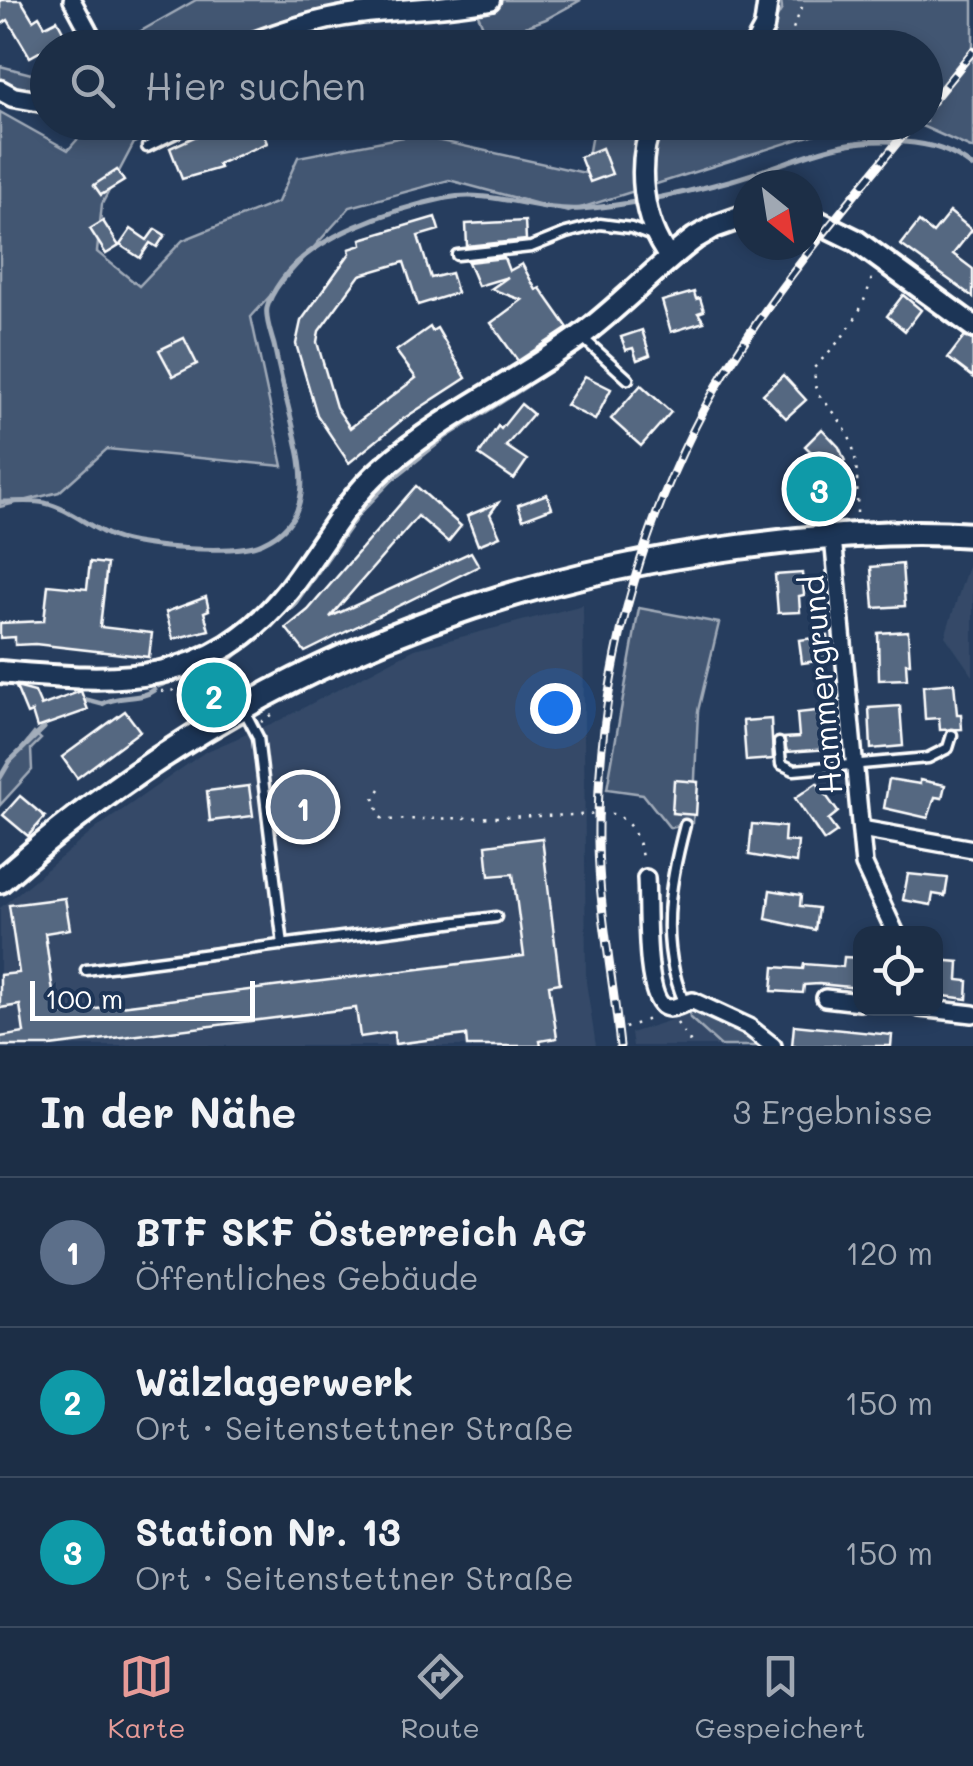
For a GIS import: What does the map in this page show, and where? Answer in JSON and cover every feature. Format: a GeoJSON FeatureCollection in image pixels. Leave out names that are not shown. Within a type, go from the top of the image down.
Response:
{"type":"FeatureCollection","features":[{"type":"Feature","properties":{"kind":"main road"},"geometry":{"type":"LineString","coordinates":[[0,673],[98,680],[138,678],[170,670],[229,644],[262,619],[290,587],[342,513],[381,469],[435,428],[581,335],[669,257],[714,227],[733,220]]}},
{"type":"Feature","properties":{"kind":"main road"},"geometry":{"type":"LineString","coordinates":[[823,224],[878,256],[973,326]]}},
{"type":"Feature","properties":{"kind":"main road"},"geometry":{"type":"LineString","coordinates":[[0,881],[103,797],[242,706],[379,640],[532,588],[684,555],[845,536],[973,535]]}},
{"type":"Feature","properties":{"kind":"street"},"geometry":{"type":"LineString","coordinates":[[72,0],[88,30]]}},
{"type":"Feature","properties":{"kind":"street"},"geometry":{"type":"LineString","coordinates":[[306,30],[356,14],[490,0]]}},
{"type":"Feature","properties":{"kind":"street"},"geometry":{"type":"LineString","coordinates":[[763,30],[768,0]]}},
{"type":"Feature","properties":{"kind":"street"},"geometry":{"type":"LineString","coordinates":[[0,90],[30,99]]}},
{"type":"Feature","properties":{"kind":"street"},"geometry":{"type":"LineString","coordinates":[[647,140],[644,166],[651,228],[669,257]]}},
{"type":"Feature","properties":{"kind":"street","name":"Hammergrund"},"geometry":{"type":"LineString","coordinates":[[845,536],[855,764],[864,865],[892,926]]}},
{"type":"Feature","properties":{"kind":"street","name":"Hammergrund"},"geometry":{"type":"LineString","coordinates":[[861,828],[973,848]]}},
{"type":"Feature","properties":{"kind":"street"},"geometry":{"type":"LineString","coordinates":[[646,878],[650,973],[656,996],[670,1014],[684,1002],[693,1001],[733,1018],[772,1046]]}},
{"type":"Feature","properties":{"kind":"street"},"geometry":{"type":"LineString","coordinates":[[825,998],[853,1001]]}},
{"type":"Feature","properties":{"kind":"street"},"geometry":{"type":"LineString","coordinates":[[943,1011],[973,1014]]}},
{"type":"Feature","properties":{"kind":"lane"},"geometry":{"type":"LineString","coordinates":[[147,147],[161,140]]}},
{"type":"Feature","properties":{"kind":"lane"},"geometry":{"type":"LineString","coordinates":[[457,255],[531,247],[600,224],[651,228]]}},
{"type":"Feature","properties":{"kind":"lane"},"geometry":{"type":"LineString","coordinates":[[581,335],[628,379]]}},
{"type":"Feature","properties":{"kind":"lane"},"geometry":{"type":"LineString","coordinates":[[242,706],[258,737],[283,945]]}},
{"type":"Feature","properties":{"kind":"lane"},"geometry":{"type":"LineString","coordinates":[[779,743],[781,764],[787,770],[928,758],[948,748],[952,735]]}},
{"type":"Feature","properties":{"kind":"lane"},"geometry":{"type":"LineString","coordinates":[[684,1002],[673,976],[667,942],[676,858],[685,825]]}},
{"type":"Feature","properties":{"kind":"lane"},"geometry":{"type":"LineString","coordinates":[[86,970],[496,917]]}},
{"type":"Feature","properties":{"kind":"path"},"geometry":{"type":"LineString","coordinates":[[792,30],[805,0]]}},
{"type":"Feature","properties":{"kind":"path"},"geometry":{"type":"LineString","coordinates":[[845,536],[858,472],[854,444],[841,419],[816,392],[814,368],[863,309],[878,256]]}},
{"type":"Feature","properties":{"kind":"path"},"geometry":{"type":"LineString","coordinates":[[154,687],[165,693],[183,690],[180,705],[189,703],[194,711]]}},
{"type":"Feature","properties":{"kind":"path"},"geometry":{"type":"LineString","coordinates":[[253,728],[282,709]]}},
{"type":"Feature","properties":{"kind":"path"},"geometry":{"type":"LineString","coordinates":[[380,790],[374,798],[380,818],[385,820],[614,814],[626,819],[633,828],[646,878]]}},
{"type":"Feature","properties":{"kind":"path"},"geometry":{"type":"LineString","coordinates":[[625,1028],[670,1014],[693,1046]]}},
{"type":"Feature","properties":{"kind":"shaded area"},"geometry":{"type":"Polygon","coordinates":[[[196,0],[447,0],[276,30],[143,30],[196,0]]]}},
{"type":"Feature","properties":{"kind":"shaded area"},"geometry":{"type":"Polygon","coordinates":[[[472,0],[581,0],[518,30],[484,30],[472,0]]]}},
{"type":"Feature","properties":{"kind":"shaded area"},"geometry":{"type":"Polygon","coordinates":[[[781,0],[973,0],[973,149],[943,136],[943,30],[769,30],[782,9],[781,0]]]}},
{"type":"Feature","properties":{"kind":"shaded area"},"geometry":{"type":"Polygon","coordinates":[[[0,66],[30,74],[30,98],[0,78],[0,66]]]}},
{"type":"Feature","properties":{"kind":"shaded area"},"geometry":{"type":"Polygon","coordinates":[[[0,112],[30,129],[30,140],[50,140],[68,150],[77,140],[140,140],[134,143],[102,204],[97,252],[139,286],[183,240],[278,202],[298,157],[388,140],[436,140],[585,173],[591,140],[796,140],[568,212],[449,180],[350,207],[251,317],[283,466],[107,449],[59,492],[0,507],[0,112]]]}},
{"type":"Feature","properties":{"kind":"shaded area"},"geometry":{"type":"Polygon","coordinates":[[[973,560],[973,676],[945,636],[973,560]]]}},
{"type":"Feature","properties":{"kind":"shaded area"},"geometry":{"type":"Polygon","coordinates":[[[583,605],[586,982],[596,1046],[0,1046],[0,908],[98,827],[205,752],[280,720],[415,649],[583,605]]]}},
{"type":"Feature","properties":{"kind":"shaded area"},"geometry":{"type":"Polygon","coordinates":[[[639,608],[719,623],[698,711],[693,823],[670,828],[643,794],[607,789],[639,608]]]}},
{"type":"Feature","properties":{"kind":"shaded area"},"geometry":{"type":"Polygon","coordinates":[[[34,733],[41,739],[31,749],[32,770],[0,805],[0,775],[34,733]]]}},
{"type":"Feature","properties":{"kind":"shaded area"},"geometry":{"type":"Polygon","coordinates":[[[693,1009],[741,1027],[765,1046],[721,1046],[690,1018],[693,1009]]]}},
{"type":"Feature","properties":{"kind":"shaded area"},"geometry":{"type":"Polygon","coordinates":[[[684,1012],[721,1046],[633,1046],[631,1033],[684,1012]]]}},
{"type":"Feature","properties":{"kind":"building"},"geometry":{"type":"Polygon","coordinates":[[[0,0],[21,0],[33,20],[39,16],[45,26],[57,20],[62,30],[30,30],[30,57],[8,20],[0,25],[0,0]]]}},
{"type":"Feature","properties":{"kind":"building"},"geometry":{"type":"Polygon","coordinates":[[[188,140],[267,143],[218,164],[220,168],[182,179],[170,148],[188,140]]]}},
{"type":"Feature","properties":{"kind":"building"},"geometry":{"type":"Polygon","coordinates":[[[602,148],[612,174],[590,182],[580,157],[602,148]]]}},
{"type":"Feature","properties":{"kind":"building"},"geometry":{"type":"Polygon","coordinates":[[[117,170],[124,181],[101,195],[94,185],[117,170]]]}},
{"type":"Feature","properties":{"kind":"building"},"geometry":{"type":"Polygon","coordinates":[[[950,212],[972,230],[953,254],[973,269],[973,297],[901,245],[919,222],[933,233],[950,212]]]}},
{"type":"Feature","properties":{"kind":"building"},"geometry":{"type":"Polygon","coordinates":[[[435,217],[439,230],[418,236],[431,278],[451,273],[457,293],[418,305],[404,262],[360,275],[319,331],[317,342],[336,407],[350,428],[416,378],[396,351],[430,327],[432,331],[437,328],[466,378],[403,419],[349,463],[317,415],[296,344],[301,321],[350,253],[349,249],[362,245],[361,239],[435,217]]]}},
{"type":"Feature","properties":{"kind":"building"},"geometry":{"type":"Polygon","coordinates":[[[103,221],[119,246],[106,254],[90,229],[103,221]]]}},
{"type":"Feature","properties":{"kind":"building"},"geometry":{"type":"Polygon","coordinates":[[[525,221],[526,240],[467,246],[466,224],[525,221]]]}},
{"type":"Feature","properties":{"kind":"building"},"geometry":{"type":"Polygon","coordinates":[[[131,229],[147,240],[155,229],[165,235],[157,247],[150,243],[140,258],[120,245],[131,229]]]}},
{"type":"Feature","properties":{"kind":"building"},"geometry":{"type":"Polygon","coordinates":[[[504,258],[509,271],[522,264],[536,290],[540,288],[568,328],[518,361],[491,323],[522,300],[491,289],[508,277],[478,286],[468,262],[504,258]]]}},
{"type":"Feature","properties":{"kind":"building"},"geometry":{"type":"Polygon","coordinates":[[[694,292],[696,299],[700,298],[704,311],[698,313],[704,322],[671,332],[662,301],[694,292]]]}},
{"type":"Feature","properties":{"kind":"building"},"geometry":{"type":"Polygon","coordinates":[[[903,295],[921,310],[905,331],[887,316],[903,295]]]}},
{"type":"Feature","properties":{"kind":"building"},"geometry":{"type":"Polygon","coordinates":[[[642,330],[650,355],[637,360],[633,348],[626,350],[621,337],[642,330]]]}},
{"type":"Feature","properties":{"kind":"building"},"geometry":{"type":"Polygon","coordinates":[[[964,337],[973,340],[973,377],[948,358],[964,337]]]}},
{"type":"Feature","properties":{"kind":"building"},"geometry":{"type":"Polygon","coordinates":[[[184,338],[197,364],[173,376],[159,350],[184,338]]]}},
{"type":"Feature","properties":{"kind":"building"},"geometry":{"type":"Polygon","coordinates":[[[783,375],[806,400],[786,418],[763,394],[783,375]]]}},
{"type":"Feature","properties":{"kind":"building"},"geometry":{"type":"Polygon","coordinates":[[[585,376],[611,389],[595,420],[566,405],[585,376]]]}},
{"type":"Feature","properties":{"kind":"building"},"geometry":{"type":"Polygon","coordinates":[[[641,385],[671,412],[641,446],[611,419],[641,385]]]}},
{"type":"Feature","properties":{"kind":"building"},"geometry":{"type":"Polygon","coordinates":[[[521,404],[533,414],[506,446],[527,460],[514,479],[479,455],[498,426],[501,429],[521,404]]]}},
{"type":"Feature","properties":{"kind":"building"},"geometry":{"type":"Polygon","coordinates":[[[822,429],[839,447],[845,461],[827,468],[805,446],[822,429]]]}},
{"type":"Feature","properties":{"kind":"building"},"geometry":{"type":"Polygon","coordinates":[[[416,486],[461,526],[448,542],[418,516],[330,617],[471,552],[479,566],[305,652],[286,628],[308,610],[416,486]]]}},
{"type":"Feature","properties":{"kind":"building"},"geometry":{"type":"Polygon","coordinates":[[[547,494],[552,508],[523,519],[518,505],[547,494]]]}},
{"type":"Feature","properties":{"kind":"building"},"geometry":{"type":"Polygon","coordinates":[[[498,503],[490,514],[500,536],[478,545],[467,516],[498,503]]]}},
{"type":"Feature","properties":{"kind":"building"},"geometry":{"type":"Polygon","coordinates":[[[90,562],[107,564],[100,627],[152,633],[149,657],[15,645],[15,637],[0,638],[0,623],[44,621],[48,585],[87,589],[90,562]]]}},
{"type":"Feature","properties":{"kind":"building"},"geometry":{"type":"Polygon","coordinates":[[[902,564],[905,606],[874,608],[871,567],[902,564]]]}},
{"type":"Feature","properties":{"kind":"building"},"geometry":{"type":"Polygon","coordinates":[[[802,573],[804,595],[799,596],[800,612],[778,613],[775,575],[802,573]]]}},
{"type":"Feature","properties":{"kind":"building"},"geometry":{"type":"Polygon","coordinates":[[[206,597],[209,610],[204,612],[209,630],[173,639],[166,612],[206,597]]]}},
{"type":"Feature","properties":{"kind":"building"},"geometry":{"type":"Polygon","coordinates":[[[908,631],[907,679],[879,680],[878,633],[908,631]]]}},
{"type":"Feature","properties":{"kind":"building"},"geometry":{"type":"Polygon","coordinates":[[[828,636],[831,659],[802,663],[799,640],[828,636]]]}},
{"type":"Feature","properties":{"kind":"building"},"geometry":{"type":"Polygon","coordinates":[[[954,683],[962,729],[940,730],[939,718],[925,719],[923,686],[954,683]]]}},
{"type":"Feature","properties":{"kind":"building"},"geometry":{"type":"Polygon","coordinates":[[[16,687],[35,692],[41,706],[81,691],[88,710],[37,728],[16,687]]]}},
{"type":"Feature","properties":{"kind":"building"},"geometry":{"type":"Polygon","coordinates":[[[900,706],[903,746],[871,749],[869,708],[900,706]]]}},
{"type":"Feature","properties":{"kind":"building"},"geometry":{"type":"Polygon","coordinates":[[[826,710],[829,749],[787,752],[784,738],[799,737],[797,713],[826,710]]]}},
{"type":"Feature","properties":{"kind":"building"},"geometry":{"type":"Polygon","coordinates":[[[125,711],[140,731],[77,778],[62,757],[125,711]]]}},
{"type":"Feature","properties":{"kind":"building"},"geometry":{"type":"Polygon","coordinates":[[[771,719],[773,759],[746,761],[743,721],[771,719]]]}},
{"type":"Feature","properties":{"kind":"building"},"geometry":{"type":"Polygon","coordinates":[[[320,778],[323,808],[281,813],[277,784],[320,778]]]}},
{"type":"Feature","properties":{"kind":"building"},"geometry":{"type":"Polygon","coordinates":[[[889,779],[945,785],[942,798],[935,797],[928,818],[884,808],[889,779]]]}},
{"type":"Feature","properties":{"kind":"building"},"geometry":{"type":"Polygon","coordinates":[[[674,780],[698,782],[696,815],[672,813],[674,780]]]}},
{"type":"Feature","properties":{"kind":"building"},"geometry":{"type":"Polygon","coordinates":[[[817,783],[838,812],[828,820],[837,832],[824,841],[795,798],[817,783]]]}},
{"type":"Feature","properties":{"kind":"building"},"geometry":{"type":"Polygon","coordinates":[[[249,786],[253,816],[210,821],[207,791],[249,786]]]}},
{"type":"Feature","properties":{"kind":"building"},"geometry":{"type":"Polygon","coordinates":[[[20,796],[45,817],[28,836],[3,815],[20,796]]]}},
{"type":"Feature","properties":{"kind":"building"},"geometry":{"type":"Polygon","coordinates":[[[752,824],[785,827],[784,841],[798,842],[796,863],[749,855],[752,824]]]}},
{"type":"Feature","properties":{"kind":"building"},"geometry":{"type":"Polygon","coordinates":[[[542,838],[560,983],[549,985],[557,1038],[540,1041],[541,1046],[467,1046],[466,1035],[395,1044],[394,1032],[360,1037],[356,1008],[50,1046],[0,1046],[0,1037],[24,1033],[20,1005],[0,1008],[0,975],[19,973],[9,905],[65,898],[70,929],[45,933],[56,1014],[524,956],[513,874],[489,876],[486,845],[542,838]]]}},
{"type":"Feature","properties":{"kind":"building"},"geometry":{"type":"Polygon","coordinates":[[[908,874],[948,878],[945,896],[933,894],[931,905],[903,900],[908,874]]]}},
{"type":"Feature","properties":{"kind":"building"},"geometry":{"type":"Polygon","coordinates":[[[770,890],[801,895],[800,906],[818,908],[815,930],[766,919],[770,890]]]}},
{"type":"Feature","properties":{"kind":"building"},"geometry":{"type":"Polygon","coordinates":[[[844,957],[853,958],[853,987],[819,984],[804,985],[803,993],[772,991],[774,967],[843,967],[844,957]]]}},
{"type":"Feature","properties":{"kind":"building"},"geometry":{"type":"Polygon","coordinates":[[[943,961],[959,962],[958,980],[968,981],[967,999],[943,996],[943,961]]]}},
{"type":"Feature","properties":{"kind":"building"},"geometry":{"type":"Polygon","coordinates":[[[794,1025],[892,1035],[891,1046],[792,1046],[794,1025]]]}},
{"type":"Feature","properties":{"kind":"waterway"},"geometry":{"type":"LineString","coordinates":[[0,502],[45,503],[113,537],[165,547],[249,547],[280,532],[292,520],[302,489],[295,436],[268,322],[268,305],[281,281],[313,250],[379,217],[463,196],[564,209],[618,205],[711,186],[814,152],[879,141],[923,144],[949,152],[973,167]]}},
{"type":"Feature","properties":{"kind":"waterway"},"geometry":{"type":"LineString","coordinates":[[264,630],[295,603],[359,513],[392,479],[445,437],[526,386]]}},
{"type":"Feature","properties":{"kind":"waterway"},"geometry":{"type":"LineString","coordinates":[[158,686],[231,659],[255,637]]}},
{"type":"Feature","properties":{"kind":"waterway"},"geometry":{"type":"LineString","coordinates":[[87,700],[102,704],[154,690]]}},
{"type":"Feature","properties":{"kind":"waterway"},"geometry":{"type":"LineString","coordinates":[[0,778],[10,761],[44,728]]}},
{"type":"Feature","properties":{"kind":"railway"},"geometry":{"type":"LineString","coordinates":[[943,88],[973,51]]}},
{"type":"Feature","properties":{"kind":"railway"},"geometry":{"type":"LineString","coordinates":[[620,1046],[598,842],[606,711],[634,583],[654,521],[708,401],[803,259],[899,140]]}},
{"type":"Feature","properties":{"kind":"place","name":"Station Nr. 13"},"geometry":{"type":"Point","coordinates":[819,489]}},
{"type":"Feature","properties":{"kind":"place","name":"Wälzlagerwerk"},"geometry":{"type":"Point","coordinates":[214,695]}},
{"type":"Feature","properties":{"kind":"place","name":"BTF SKF Österreich AG"},"geometry":{"type":"Point","coordinates":[303,807]}}]}
